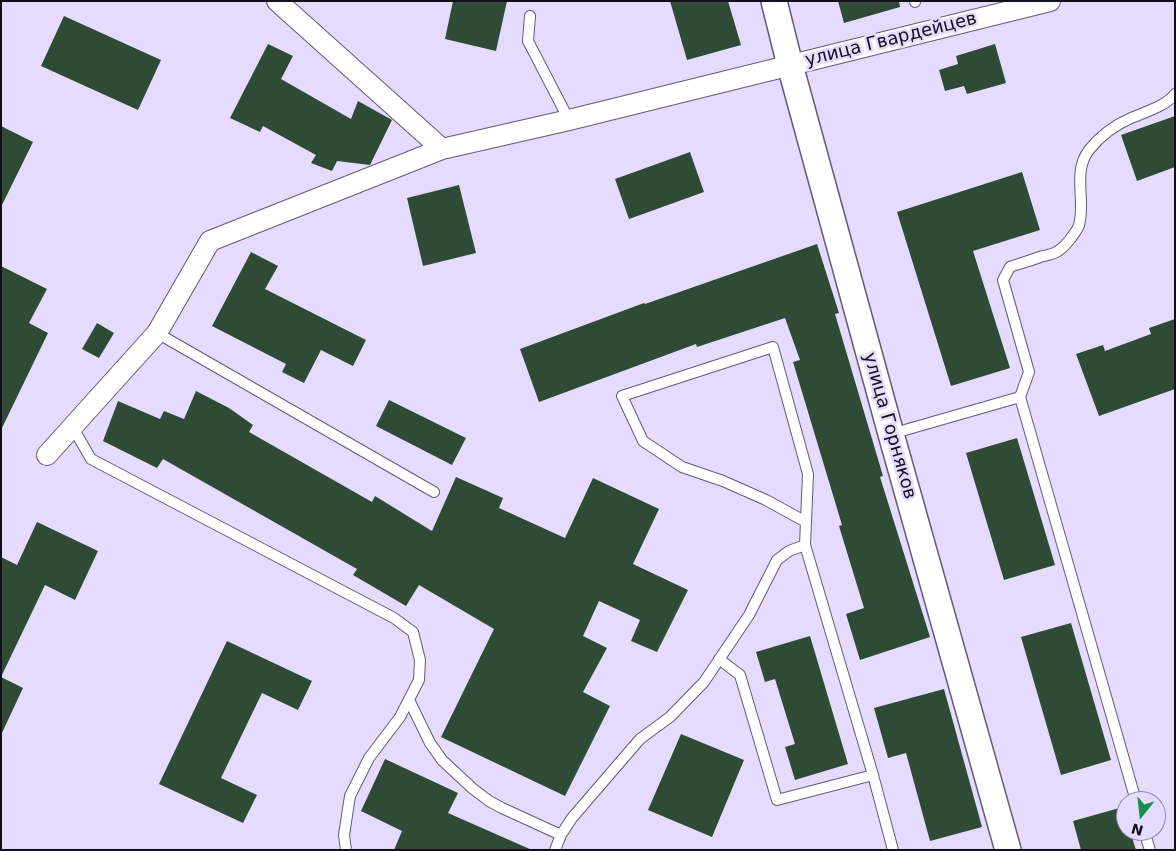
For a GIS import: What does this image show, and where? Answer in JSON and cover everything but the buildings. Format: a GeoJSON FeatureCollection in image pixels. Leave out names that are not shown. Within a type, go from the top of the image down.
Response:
{"type":"FeatureCollection","features":[{"type":"Feature","properties":{"kind":"street"},"geometry":{"type":"LineString","coordinates":[[277,1],[442,149]]}},
{"type":"Feature","properties":{"kind":"street","name":"улица Горняков"},"geometry":{"type":"LineString","coordinates":[[774,1],[891,434],[1008,850]]}},
{"type":"Feature","properties":{"kind":"street","name":"улица Гвардейцев"},"geometry":{"type":"LineString","coordinates":[[47,455],[157,333],[210,241],[442,149],[569,120],[1050,1]]}},
{"type":"Feature","properties":{"kind":"lane"},"geometry":{"type":"LineString","coordinates":[[530,16],[528,41],[569,120]]}},
{"type":"Feature","properties":{"kind":"lane"},"geometry":{"type":"LineString","coordinates":[[1133,791],[1020,397],[1029,372],[1003,280],[1010,267],[1058,252],[1079,226],[1083,159],[1094,144],[1114,126],[1151,110],[1172,98],[1175,94]]}},
{"type":"Feature","properties":{"kind":"lane"},"geometry":{"type":"LineString","coordinates":[[157,333],[434,492]]}},
{"type":"Feature","properties":{"kind":"lane"},"geometry":{"type":"LineString","coordinates":[[806,522],[766,500],[723,481],[682,467],[643,441],[622,396],[773,347],[808,474],[806,522],[805,545],[873,775],[893,850]]}},
{"type":"Feature","properties":{"kind":"lane"},"geometry":{"type":"LineString","coordinates":[[891,434],[1020,397]]}},
{"type":"Feature","properties":{"kind":"lane"},"geometry":{"type":"LineString","coordinates":[[72,426],[91,459],[394,618],[413,632],[420,660],[420,680],[400,717],[369,758],[350,796],[344,835],[346,850]]}},
{"type":"Feature","properties":{"kind":"lane"},"geometry":{"type":"LineString","coordinates":[[555,850],[561,835],[572,818],[640,739],[670,717],[704,682],[748,615],[777,560],[789,551],[805,545]]}},
{"type":"Feature","properties":{"kind":"lane"},"geometry":{"type":"LineString","coordinates":[[719,660],[740,675],[777,800],[873,775]]}},
{"type":"Feature","properties":{"kind":"lane"},"geometry":{"type":"LineString","coordinates":[[409,700],[430,743],[442,760],[472,788],[502,808],[561,835]]}}]}
